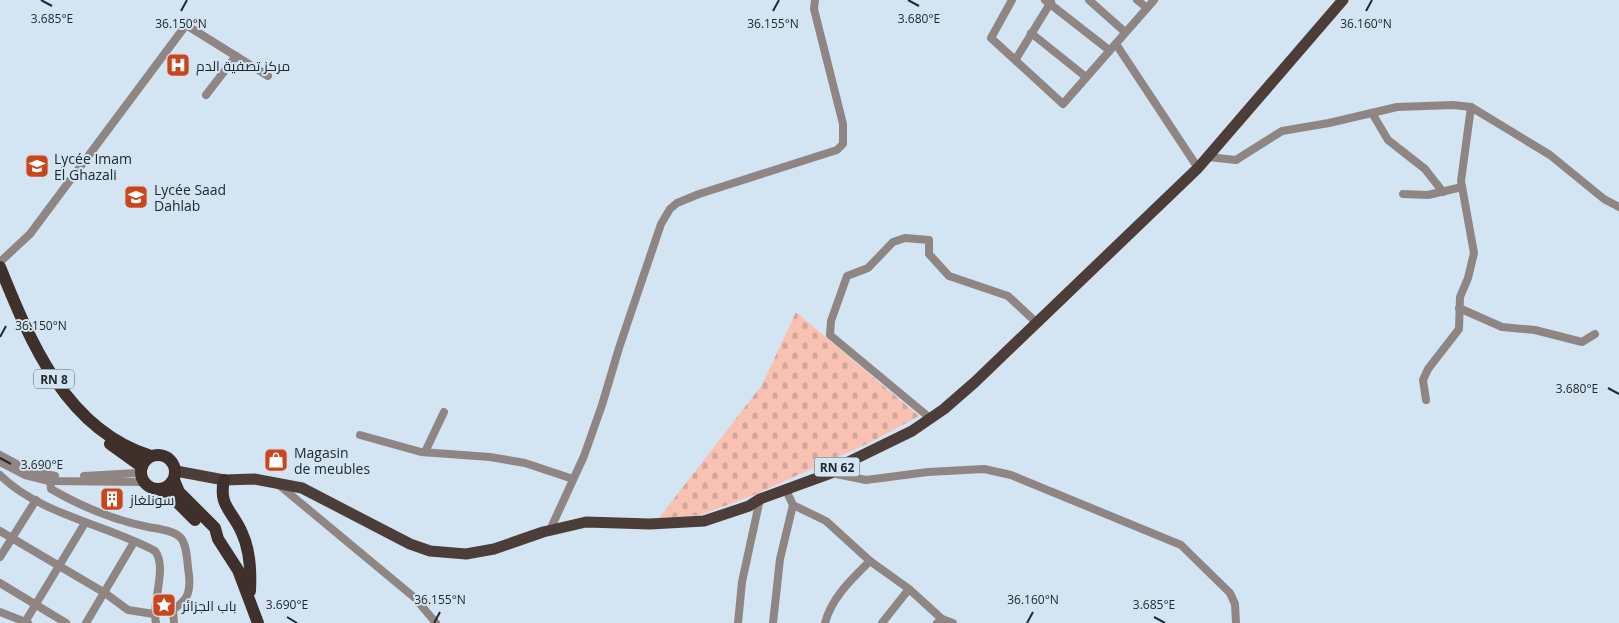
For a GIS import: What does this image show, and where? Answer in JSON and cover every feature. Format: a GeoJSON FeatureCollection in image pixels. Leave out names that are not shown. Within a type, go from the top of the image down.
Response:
{"type":"FeatureCollection","features":[{"type":"Feature","properties":{"kind":"highway","name":"RN 8"},"geometry":{"type":"LineString","coordinates":[[0,266],[35,348],[62,389],[96,425],[121,443],[151,456]]}},
{"type":"Feature","properties":{"kind":"highway","name":"RN 8"},"geometry":{"type":"LineString","coordinates":[[0,286],[32,356],[60,398],[76,415],[142,473]]}},
{"type":"Feature","properties":{"kind":"highway"},"geometry":{"type":"LineString","coordinates":[[218,539],[210,534],[173,498],[159,489],[148,486],[142,473],[151,456],[165,456],[173,462],[179,492],[214,528],[218,539],[238,570],[258,623]]}},
{"type":"Feature","properties":{"kind":"highway"},"geometry":{"type":"LineString","coordinates":[[159,489],[168,486],[175,476]]}},
{"type":"Feature","properties":{"kind":"highway"},"geometry":{"type":"LineString","coordinates":[[224,480],[223,502],[243,534],[248,554],[250,598]]}},
{"type":"Feature","properties":{"kind":"main road","name":"RN 62"},"geometry":{"type":"LineString","coordinates":[[175,476],[224,480],[254,478],[302,488],[402,540],[430,551],[466,554],[494,549],[550,530],[586,522],[650,524],[704,521],[749,506],[760,499],[830,473],[830,471],[912,430],[975,382],[1198,168],[1344,0]]}},
{"type":"Feature","properties":{"kind":"street"},"geometry":{"type":"LineString","coordinates":[[550,530],[602,405],[619,348],[661,224],[670,209],[677,203],[699,194],[814,158],[837,150],[843,144],[843,124],[814,9],[815,0]]}},
{"type":"Feature","properties":{"kind":"street"},"geometry":{"type":"LineString","coordinates":[[1012,0],[991,38],[1016,59],[1062,104],[1154,0]]}},
{"type":"Feature","properties":{"kind":"street"},"geometry":{"type":"LineString","coordinates":[[1089,0],[1125,32]]}},
{"type":"Feature","properties":{"kind":"street"},"geometry":{"type":"LineString","coordinates":[[1138,0],[1147,8]]}},
{"type":"Feature","properties":{"kind":"street"},"geometry":{"type":"LineString","coordinates":[[1016,59],[1049,1],[1108,50]]}},
{"type":"Feature","properties":{"kind":"street"},"geometry":{"type":"LineString","coordinates":[[0,262],[30,234],[186,25],[268,76]]}},
{"type":"Feature","properties":{"kind":"street"},"geometry":{"type":"LineString","coordinates":[[1031,33],[1086,77]]}},
{"type":"Feature","properties":{"kind":"street"},"geometry":{"type":"LineString","coordinates":[[1116,44],[1198,168]]}},
{"type":"Feature","properties":{"kind":"street"},"geometry":{"type":"LineString","coordinates":[[206,95],[236,56]]}},
{"type":"Feature","properties":{"kind":"street"},"geometry":{"type":"LineString","coordinates":[[1208,157],[1236,160],[1282,132],[1397,107],[1453,105],[1471,107],[1550,156],[1604,199],[1619,207]]}},
{"type":"Feature","properties":{"kind":"street"},"geometry":{"type":"LineString","coordinates":[[1426,400],[1423,380],[1428,370],[1459,329],[1460,297],[1468,278],[1474,253],[1462,187],[1466,136],[1471,107]]}},
{"type":"Feature","properties":{"kind":"street"},"geometry":{"type":"LineString","coordinates":[[1372,113],[1388,140],[1425,170],[1443,192]]}},
{"type":"Feature","properties":{"kind":"street"},"geometry":{"type":"LineString","coordinates":[[1403,194],[1428,195],[1462,187]]}},
{"type":"Feature","properties":{"kind":"street"},"geometry":{"type":"LineString","coordinates":[[930,418],[830,335],[831,321],[847,276],[868,268],[893,242],[905,238],[929,240],[929,254],[950,276],[1008,296],[1037,323]]}},
{"type":"Feature","properties":{"kind":"street"},"geometry":{"type":"LineString","coordinates":[[1460,308],[1502,327],[1535,330],[1568,340],[1582,342],[1595,334]]}},
{"type":"Feature","properties":{"kind":"street"},"geometry":{"type":"LineString","coordinates":[[425,452],[444,412]]}},
{"type":"Feature","properties":{"kind":"street"},"geometry":{"type":"LineString","coordinates":[[360,435],[425,452],[490,457],[525,463],[572,480]]}},
{"type":"Feature","properties":{"kind":"street"},"geometry":{"type":"LineString","coordinates":[[0,455],[28,470],[50,478],[142,473]]}},
{"type":"Feature","properties":{"kind":"street"},"geometry":{"type":"LineString","coordinates":[[0,462],[34,478],[142,473]]}},
{"type":"Feature","properties":{"kind":"street"},"geometry":{"type":"LineString","coordinates":[[830,473],[866,480],[928,472],[984,469],[1011,475],[1181,545],[1230,593],[1235,604],[1236,623]]}},
{"type":"Feature","properties":{"kind":"street"},"geometry":{"type":"LineString","coordinates":[[0,475],[14,487],[36,500],[156,553],[159,586],[154,614],[156,623]]}},
{"type":"Feature","properties":{"kind":"street"},"geometry":{"type":"LineString","coordinates":[[50,478],[51,490],[78,505],[136,524],[172,533],[180,538],[185,545],[190,588],[184,602],[171,611],[174,623]]}},
{"type":"Feature","properties":{"kind":"street"},"geometry":{"type":"LineString","coordinates":[[275,482],[415,598],[436,623]]}},
{"type":"Feature","properties":{"kind":"street"},"geometry":{"type":"LineString","coordinates":[[773,623],[780,559],[792,505],[786,490]]}},
{"type":"Feature","properties":{"kind":"street"},"geometry":{"type":"LineString","coordinates":[[738,623],[742,582],[760,499]]}},
{"type":"Feature","properties":{"kind":"street"},"geometry":{"type":"LineString","coordinates":[[0,558],[36,500]]}},
{"type":"Feature","properties":{"kind":"street"},"geometry":{"type":"LineString","coordinates":[[792,505],[826,521],[870,560],[909,589],[940,621],[952,623]]}},
{"type":"Feature","properties":{"kind":"street"},"geometry":{"type":"LineString","coordinates":[[0,612],[26,622],[85,523]]}},
{"type":"Feature","properties":{"kind":"street"},"geometry":{"type":"LineString","coordinates":[[0,532],[104,593],[128,610],[154,614]]}},
{"type":"Feature","properties":{"kind":"street"},"geometry":{"type":"LineString","coordinates":[[86,623],[134,542]]}},
{"type":"Feature","properties":{"kind":"street"},"geometry":{"type":"LineString","coordinates":[[825,623],[828,610],[837,594],[870,560]]}},
{"type":"Feature","properties":{"kind":"street"},"geometry":{"type":"LineString","coordinates":[[0,583],[66,623]]}},
{"type":"Feature","properties":{"kind":"street"},"geometry":{"type":"LineString","coordinates":[[882,623],[909,589]]}},
{"type":"Feature","properties":{"kind":"green space"},"geometry":{"type":"Polygon","coordinates":[[[796,312],[919,416],[871,442],[749,497],[700,515],[659,518],[762,385],[796,312]]]}},
{"type":"Feature","properties":{"kind":"place","name":"مركز تصفية الدم"},"geometry":{"type":"Point","coordinates":[178,65]}},
{"type":"Feature","properties":{"kind":"place","name":"Lycée Imam El Ghazali"},"geometry":{"type":"Point","coordinates":[37,166]}},
{"type":"Feature","properties":{"kind":"place","name":"Lycée Saad Dahlab"},"geometry":{"type":"Point","coordinates":[136,197]}},
{"type":"Feature","properties":{"kind":"place","name":"Magasin de meubles"},"geometry":{"type":"Point","coordinates":[276,460]}},
{"type":"Feature","properties":{"kind":"place","name":"سونلغاز"},"geometry":{"type":"Point","coordinates":[112,499]}},
{"type":"Feature","properties":{"kind":"place","name":"باب الجزائر"},"geometry":{"type":"Point","coordinates":[164,605]}}]}
